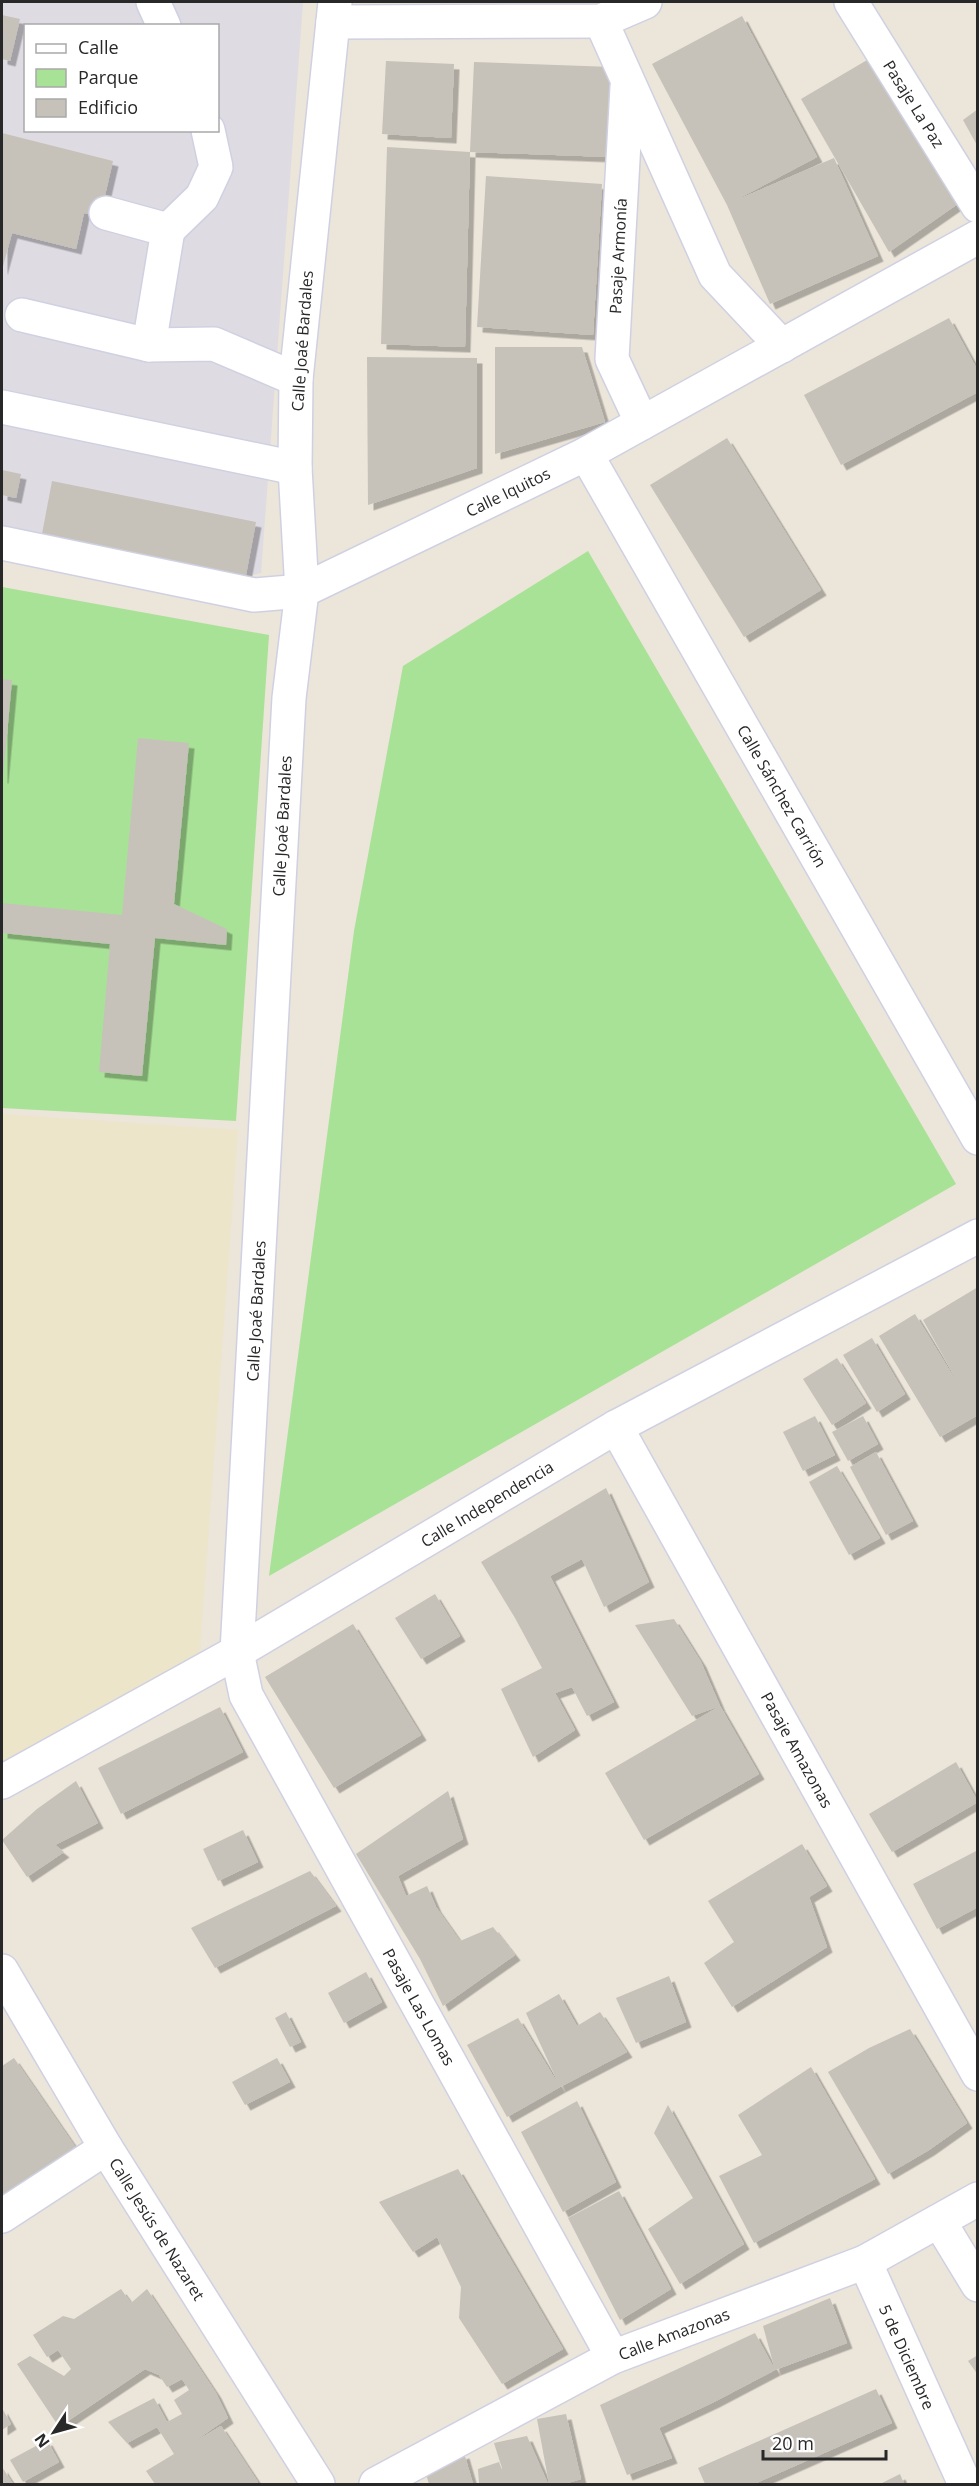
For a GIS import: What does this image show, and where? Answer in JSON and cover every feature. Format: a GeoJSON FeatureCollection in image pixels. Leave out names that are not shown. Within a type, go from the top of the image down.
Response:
{"type":"FeatureCollection","features":[{"type":"Feature","properties":{"kind":"street"},"geometry":{"type":"LineString","coordinates":[[153,2],[163,24]]}},
{"type":"Feature","properties":{"kind":"street"},"geometry":{"type":"LineString","coordinates":[[334,12],[601,21],[645,2]]}},
{"type":"Feature","properties":{"kind":"street","name":"Pasaje La Paz"},"geometry":{"type":"LineString","coordinates":[[852,2],[978,206]]}},
{"type":"Feature","properties":{"kind":"street","name":"Calle Joaé Bardales"},"geometry":{"type":"LineString","coordinates":[[237,1652],[289,710],[302,591],[295,468],[296,379],[334,12]]}},
{"type":"Feature","properties":{"kind":"street","name":"Pasaje Armonía"},"geometry":{"type":"LineString","coordinates":[[601,21],[715,275],[782,346]]}},
{"type":"Feature","properties":{"kind":"street","name":"Pasaje Armonía"},"geometry":{"type":"LineString","coordinates":[[627,82],[612,359],[642,423]]}},
{"type":"Feature","properties":{"kind":"street"},"geometry":{"type":"LineString","coordinates":[[149,345],[168,230],[202,197],[216,167],[208,132]]}},
{"type":"Feature","properties":{"kind":"street"},"geometry":{"type":"LineString","coordinates":[[106,213],[168,230]]}},
{"type":"Feature","properties":{"kind":"street","name":"Calle Iquitos"},"geometry":{"type":"LineString","coordinates":[[2,543],[254,595],[302,591],[586,454],[978,237]]}},
{"type":"Feature","properties":{"kind":"street"},"geometry":{"type":"LineString","coordinates":[[22,315],[149,345],[214,344],[296,379]]}},
{"type":"Feature","properties":{"kind":"street"},"geometry":{"type":"LineString","coordinates":[[2,406],[295,468]]}},
{"type":"Feature","properties":{"kind":"street","name":"Calle Sánchez Carrión"},"geometry":{"type":"LineString","coordinates":[[586,454],[978,1138]]}},
{"type":"Feature","properties":{"kind":"street","name":"Calle Independencia"},"geometry":{"type":"LineString","coordinates":[[2,1782],[237,1652],[616,1427],[978,1236]]}},
{"type":"Feature","properties":{"kind":"street","name":"Pasaje Amazonas"},"geometry":{"type":"LineString","coordinates":[[616,1427],[978,2074]]}},
{"type":"Feature","properties":{"kind":"street","name":"Pasaje Las Lomas"},"geometry":{"type":"LineString","coordinates":[[237,1652],[246,1695],[613,2357]]}},
{"type":"Feature","properties":{"kind":"street","name":"Calle Jesús de Nazaret"},"geometry":{"type":"LineString","coordinates":[[2,1971],[106,2148],[318,2484]]}},
{"type":"Feature","properties":{"kind":"street"},"geometry":{"type":"LineString","coordinates":[[2,2216],[106,2148]]}},
{"type":"Feature","properties":{"kind":"street","name":"Calle Amazonas"},"geometry":{"type":"LineString","coordinates":[[376,2484],[613,2357],[864,2262],[978,2199]]}},
{"type":"Feature","properties":{"kind":"street"},"geometry":{"type":"LineString","coordinates":[[939,2221],[978,2285]]}},
{"type":"Feature","properties":{"kind":"street","name":"5 de Diciembre"},"geometry":{"type":"LineString","coordinates":[[864,2262],[965,2484]]}},
{"type":"Feature","properties":{"kind":"shaded area"},"geometry":{"type":"Polygon","coordinates":[[[2,2],[303,2],[261,573],[231,580],[2,529],[2,2]]]}},
{"type":"Feature","properties":{"kind":"shaded area"},"geometry":{"type":"Polygon","coordinates":[[[2,1114],[238,1130],[199,1664],[2,1761],[2,1114]]]}},
{"type":"Feature","properties":{"kind":"green space"},"geometry":{"type":"Polygon","coordinates":[[[588,551],[956,1184],[269,1576],[354,931],[403,666],[588,551]]]}},
{"type":"Feature","properties":{"kind":"green space"},"geometry":{"type":"Polygon","coordinates":[[[2,587],[269,635],[236,1121],[2,1108],[2,587]]]}},
{"type":"Feature","properties":{"kind":"building"},"geometry":{"type":"Polygon","coordinates":[[[2,15],[20,19],[10,61],[2,59],[2,15]]]}},
{"type":"Feature","properties":{"kind":"building"},"geometry":{"type":"Polygon","coordinates":[[[742,16],[817,157],[732,202],[834,158],[878,256],[770,304],[727,205],[652,64],[742,16]]]}},
{"type":"Feature","properties":{"kind":"building"},"geometry":{"type":"Polygon","coordinates":[[[879,53],[959,203],[889,252],[801,99],[879,53]]]}},
{"type":"Feature","properties":{"kind":"building"},"geometry":{"type":"Polygon","coordinates":[[[386,61],[454,64],[451,138],[382,134],[386,61]]]}},
{"type":"Feature","properties":{"kind":"building"},"geometry":{"type":"Polygon","coordinates":[[[474,62],[612,67],[609,157],[470,152],[474,62]]]}},
{"type":"Feature","properties":{"kind":"building"},"geometry":{"type":"Polygon","coordinates":[[[978,109],[978,147],[963,120],[978,109]]]}},
{"type":"Feature","properties":{"kind":"building"},"geometry":{"type":"Polygon","coordinates":[[[2,133],[113,161],[100,217],[84,213],[76,249],[12,233],[2,270],[2,133]]]}},
{"type":"Feature","properties":{"kind":"building"},"geometry":{"type":"Polygon","coordinates":[[[387,147],[470,152],[465,347],[381,344],[387,147]]]}},
{"type":"Feature","properties":{"kind":"building"},"geometry":{"type":"Polygon","coordinates":[[[486,176],[602,184],[593,335],[477,327],[486,176]]]}},
{"type":"Feature","properties":{"kind":"building"},"geometry":{"type":"Polygon","coordinates":[[[949,318],[978,371],[978,392],[841,465],[804,395],[949,318]]]}},
{"type":"Feature","properties":{"kind":"building"},"geometry":{"type":"Polygon","coordinates":[[[495,347],[582,347],[605,422],[495,454],[495,347]]]}},
{"type":"Feature","properties":{"kind":"building"},"geometry":{"type":"Polygon","coordinates":[[[367,357],[477,358],[477,468],[368,505],[367,357]]]}},
{"type":"Feature","properties":{"kind":"building"},"geometry":{"type":"Polygon","coordinates":[[[727,438],[821,590],[744,637],[650,485],[727,438]]]}},
{"type":"Feature","properties":{"kind":"building"},"geometry":{"type":"Polygon","coordinates":[[[2,470],[21,474],[16,498],[2,495],[2,470]]]}},
{"type":"Feature","properties":{"kind":"building"},"geometry":{"type":"Polygon","coordinates":[[[52,481],[256,522],[246,575],[42,534],[52,481]]]}},
{"type":"Feature","properties":{"kind":"building"},"geometry":{"type":"Polygon","coordinates":[[[2,679],[12,680],[3,778],[2,778],[2,679]]]}},
{"type":"Feature","properties":{"kind":"building"},"geometry":{"type":"Polygon","coordinates":[[[138,738],[189,743],[174,904],[227,929],[226,945],[155,938],[142,1076],[99,1072],[110,944],[2,933],[2,903],[122,915],[138,738]]]}},
{"type":"Feature","properties":{"kind":"building"},"geometry":{"type":"Polygon","coordinates":[[[978,1287],[978,1415],[940,1437],[879,1336],[915,1314],[966,1397],[923,1320],[978,1287]]]}},
{"type":"Feature","properties":{"kind":"building"},"geometry":{"type":"Polygon","coordinates":[[[872,1338],[905,1394],[877,1412],[843,1355],[872,1338]]]}},
{"type":"Feature","properties":{"kind":"building"},"geometry":{"type":"Polygon","coordinates":[[[837,1358],[866,1403],[832,1425],[803,1379],[837,1358]]]}},
{"type":"Feature","properties":{"kind":"building"},"geometry":{"type":"Polygon","coordinates":[[[815,1416],[835,1455],[803,1471],[783,1432],[815,1416]]]}},
{"type":"Feature","properties":{"kind":"building"},"geometry":{"type":"Polygon","coordinates":[[[863,1416],[878,1444],[848,1461],[832,1432],[863,1416]]]}},
{"type":"Feature","properties":{"kind":"building"},"geometry":{"type":"Polygon","coordinates":[[[876,1452],[913,1521],[886,1535],[850,1467],[876,1452]]]}},
{"type":"Feature","properties":{"kind":"building"},"geometry":{"type":"Polygon","coordinates":[[[837,1466],[880,1538],[849,1555],[809,1482],[837,1466]]]}},
{"type":"Feature","properties":{"kind":"building"},"geometry":{"type":"Polygon","coordinates":[[[606,1488],[649,1582],[604,1607],[582,1559],[550,1576],[614,1702],[587,1716],[572,1687],[555,1693],[575,1730],[533,1757],[501,1689],[542,1668],[481,1562],[606,1488]]]}},
{"type":"Feature","properties":{"kind":"building"},"geometry":{"type":"Polygon","coordinates":[[[435,1594],[460,1636],[421,1659],[395,1618],[435,1594]]]}},
{"type":"Feature","properties":{"kind":"building"},"geometry":{"type":"Polygon","coordinates":[[[674,1619],[701,1662],[720,1706],[692,1716],[635,1625],[674,1619]]]}},
{"type":"Feature","properties":{"kind":"building"},"geometry":{"type":"Polygon","coordinates":[[[353,1624],[421,1735],[334,1788],[265,1677],[353,1624]]]}},
{"type":"Feature","properties":{"kind":"building"},"geometry":{"type":"Polygon","coordinates":[[[720,1706],[759,1774],[644,1840],[605,1773],[720,1706]]]}},
{"type":"Feature","properties":{"kind":"building"},"geometry":{"type":"Polygon","coordinates":[[[220,1707],[243,1752],[121,1814],[98,1768],[220,1707]]]}},
{"type":"Feature","properties":{"kind":"building"},"geometry":{"type":"Polygon","coordinates":[[[956,1762],[978,1802],[892,1852],[869,1814],[956,1762]]]}},
{"type":"Feature","properties":{"kind":"building"},"geometry":{"type":"Polygon","coordinates":[[[76,1781],[98,1823],[55,1845],[64,1852],[27,1877],[2,1840],[37,1809],[76,1781]]]}},
{"type":"Feature","properties":{"kind":"building"},"geometry":{"type":"Polygon","coordinates":[[[448,1791],[463,1839],[398,1876],[406,1896],[427,1886],[436,1907],[460,1941],[493,1927],[515,1955],[443,2006],[420,1959],[356,1854],[448,1791]]]}},
{"type":"Feature","properties":{"kind":"building"},"geometry":{"type":"Polygon","coordinates":[[[243,1830],[258,1862],[218,1881],[203,1849],[243,1830]]]}},
{"type":"Feature","properties":{"kind":"building"},"geometry":{"type":"Polygon","coordinates":[[[802,1844],[827,1886],[809,1897],[827,1947],[732,2007],[704,1963],[734,1942],[708,1901],[802,1844]]]}},
{"type":"Feature","properties":{"kind":"building"},"geometry":{"type":"Polygon","coordinates":[[[978,1850],[978,1907],[937,1929],[913,1884],[978,1850]]]}},
{"type":"Feature","properties":{"kind":"building"},"geometry":{"type":"Polygon","coordinates":[[[310,1871],[336,1906],[215,1968],[191,1928],[310,1871]]]}},
{"type":"Feature","properties":{"kind":"building"},"geometry":{"type":"Polygon","coordinates":[[[366,1972],[382,2002],[344,2023],[328,1993],[366,1972]]]}},
{"type":"Feature","properties":{"kind":"building"},"geometry":{"type":"Polygon","coordinates":[[[669,1976],[686,2022],[636,2043],[616,1998],[669,1976]]]}},
{"type":"Feature","properties":{"kind":"building"},"geometry":{"type":"Polygon","coordinates":[[[559,1994],[577,2026],[600,2012],[627,2052],[560,2087],[526,2013],[559,1994]]]}},
{"type":"Feature","properties":{"kind":"building"},"geometry":{"type":"Polygon","coordinates":[[[286,2012],[301,2042],[290,2047],[275,2018],[286,2012]]]}},
{"type":"Feature","properties":{"kind":"building"},"geometry":{"type":"Polygon","coordinates":[[[518,2018],[560,2087],[507,2117],[467,2045],[518,2018]]]}},
{"type":"Feature","properties":{"kind":"building"},"geometry":{"type":"Polygon","coordinates":[[[910,2029],[967,2123],[929,2150],[888,2174],[828,2072],[869,2048],[910,2029]]]}},
{"type":"Feature","properties":{"kind":"building"},"geometry":{"type":"Polygon","coordinates":[[[14,2058],[76,2148],[2,2200],[2,2066],[14,2058]]]}},
{"type":"Feature","properties":{"kind":"building"},"geometry":{"type":"Polygon","coordinates":[[[277,2058],[290,2082],[245,2105],[232,2082],[277,2058]]]}},
{"type":"Feature","properties":{"kind":"building"},"geometry":{"type":"Polygon","coordinates":[[[811,2067],[875,2179],[754,2243],[719,2176],[762,2155],[738,2115],[811,2067]]]}},
{"type":"Feature","properties":{"kind":"building"},"geometry":{"type":"Polygon","coordinates":[[[577,2101],[616,2182],[563,2212],[521,2132],[577,2101]]]}},
{"type":"Feature","properties":{"kind":"building"},"geometry":{"type":"Polygon","coordinates":[[[668,2105],[744,2244],[680,2284],[648,2229],[693,2198],[654,2133],[668,2105]]]}},
{"type":"Feature","properties":{"kind":"building"},"geometry":{"type":"Polygon","coordinates":[[[458,2169],[563,2349],[502,2384],[459,2318],[461,2287],[437,2237],[413,2252],[379,2202],[458,2169]]]}},
{"type":"Feature","properties":{"kind":"building"},"geometry":{"type":"Polygon","coordinates":[[[619,2191],[671,2289],[620,2320],[568,2218],[619,2191]]]}},
{"type":"Feature","properties":{"kind":"building"},"geometry":{"type":"Polygon","coordinates":[[[121,2289],[131,2303],[147,2289],[216,2393],[228,2418],[186,2447],[221,2426],[258,2482],[254,2484],[155,2484],[146,2471],[174,2454],[157,2427],[127,2443],[108,2422],[154,2398],[167,2422],[182,2414],[174,2400],[189,2390],[182,2379],[167,2387],[159,2375],[145,2369],[59,2427],[17,2364],[30,2356],[64,2376],[71,2369],[58,2350],[47,2357],[33,2335],[63,2316],[74,2319],[121,2289]]]}},
{"type":"Feature","properties":{"kind":"building"},"geometry":{"type":"Polygon","coordinates":[[[830,2298],[847,2343],[775,2370],[763,2326],[830,2298]]]}},
{"type":"Feature","properties":{"kind":"building"},"geometry":{"type":"Polygon","coordinates":[[[755,2333],[775,2370],[659,2428],[672,2458],[627,2475],[600,2405],[755,2333]]]}},
{"type":"Feature","properties":{"kind":"building"},"geometry":{"type":"Polygon","coordinates":[[[978,2355],[978,2375],[968,2361],[978,2355]]]}},
{"type":"Feature","properties":{"kind":"building"},"geometry":{"type":"Polygon","coordinates":[[[876,2389],[892,2423],[754,2484],[705,2484],[698,2468],[876,2389]]]}},
{"type":"Feature","properties":{"kind":"building"},"geometry":{"type":"Polygon","coordinates":[[[2,2408],[11,2424],[2,2430],[2,2408]]]}},
{"type":"Feature","properties":{"kind":"building"},"geometry":{"type":"Polygon","coordinates":[[[566,2414],[581,2479],[564,2484],[549,2484],[537,2419],[566,2414]]]}},
{"type":"Feature","properties":{"kind":"building"},"geometry":{"type":"Polygon","coordinates":[[[527,2436],[548,2484],[507,2484],[494,2443],[527,2436]]]}},
{"type":"Feature","properties":{"kind":"building"},"geometry":{"type":"Polygon","coordinates":[[[47,2440],[59,2462],[23,2482],[10,2460],[47,2440]]]}},
{"type":"Feature","properties":{"kind":"building"},"geometry":{"type":"Polygon","coordinates":[[[464,2453],[473,2484],[429,2484],[423,2465],[464,2453]]]}},
{"type":"Feature","properties":{"kind":"building"},"geometry":{"type":"Polygon","coordinates":[[[499,2462],[507,2484],[479,2484],[478,2469],[499,2462]]]}},
{"type":"Feature","properties":{"kind":"building"},"geometry":{"type":"Polygon","coordinates":[[[2,2467],[13,2484],[2,2484],[2,2467]]]}},
{"type":"Feature","properties":{"kind":"building"},"geometry":{"type":"Polygon","coordinates":[[[900,2474],[904,2484],[880,2484],[900,2474]]]}}]}
